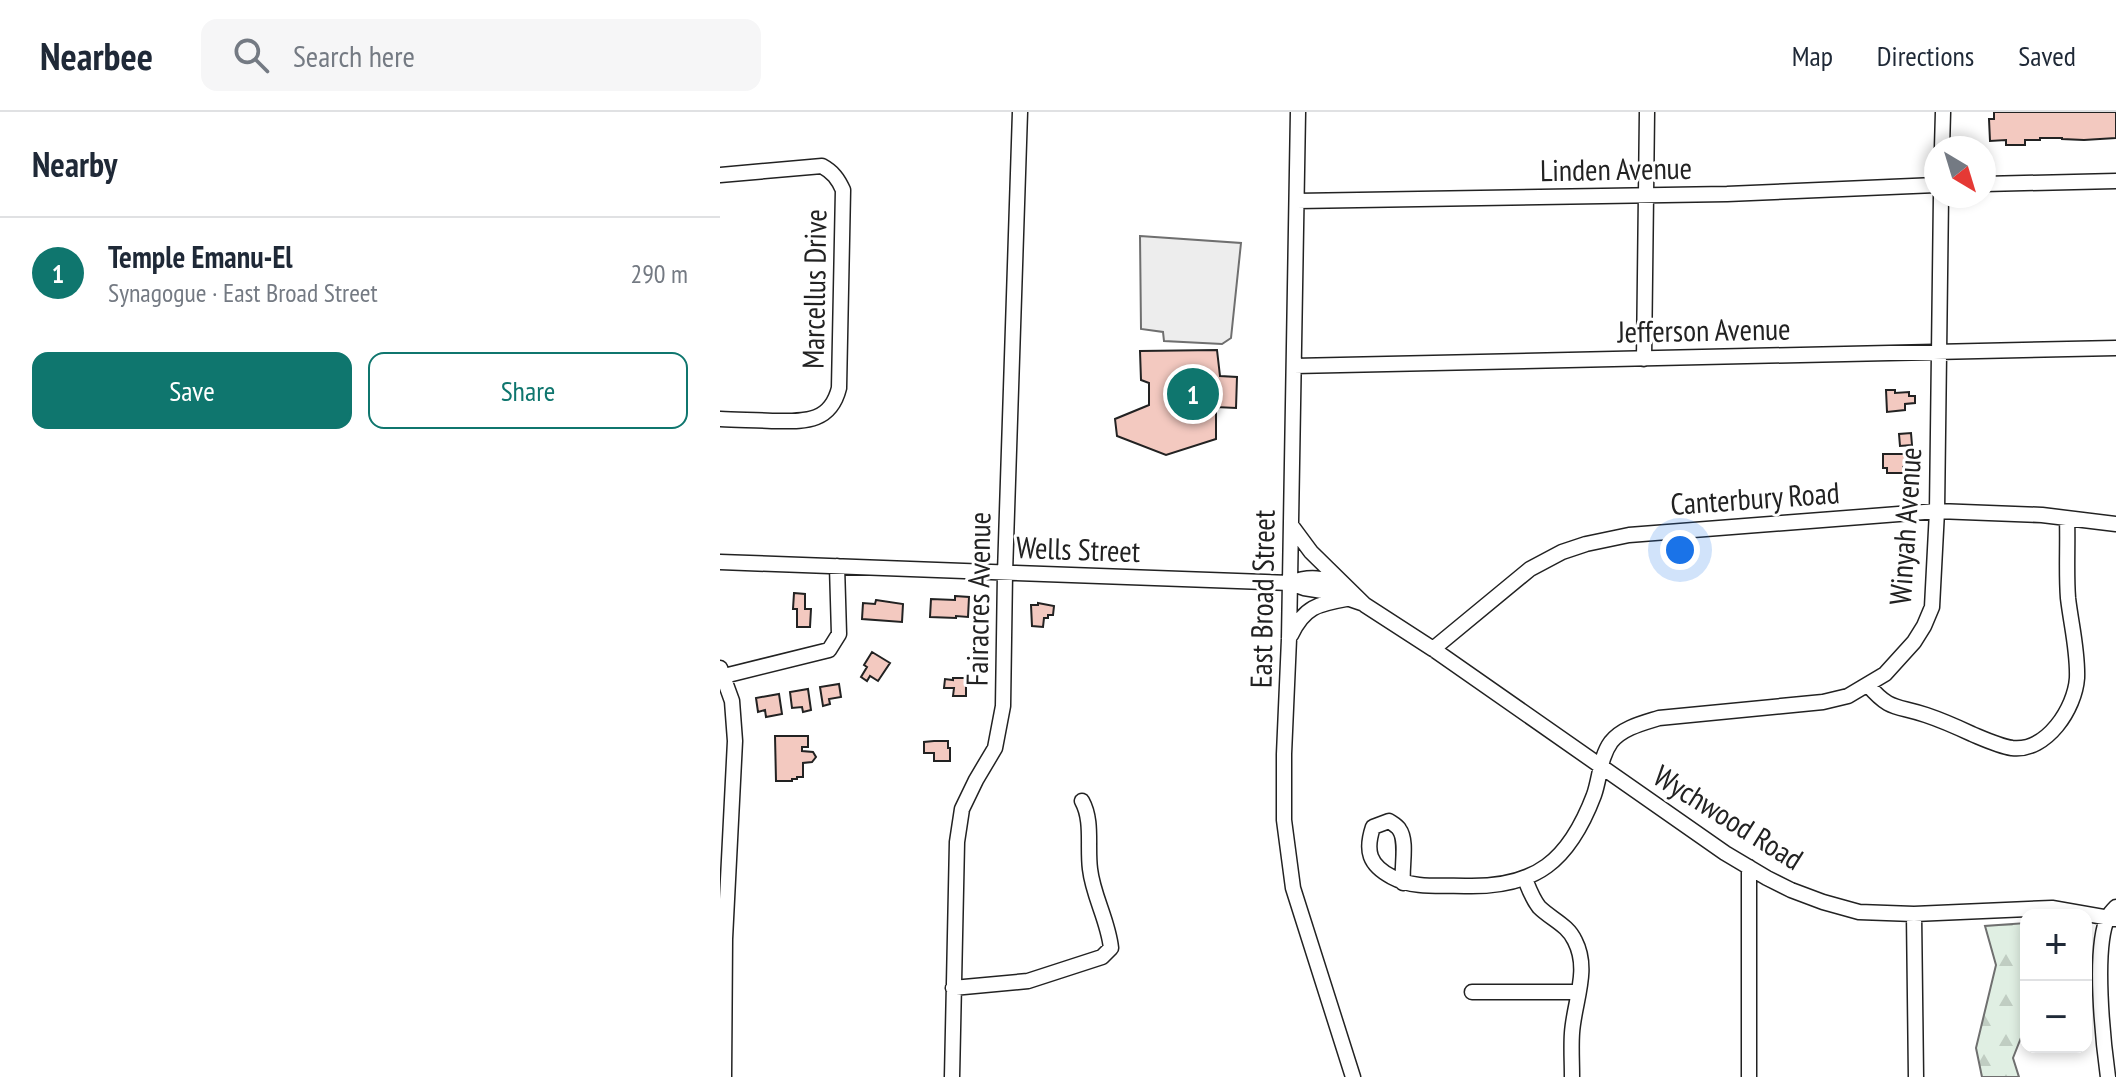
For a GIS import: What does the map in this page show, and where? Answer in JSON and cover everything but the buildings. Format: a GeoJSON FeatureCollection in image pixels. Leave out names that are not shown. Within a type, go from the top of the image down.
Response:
{"type":"FeatureCollection","features":[{"type":"Feature","properties":{"kind":"street","name":"Fairacres Avenue"},"geometry":{"type":"LineString","coordinates":[[952,1077],[957,842],[962,809],[995,748],[1003,706],[1020,112]]}},
{"type":"Feature","properties":{"kind":"street","name":"East Broad Street"},"geometry":{"type":"LineString","coordinates":[[1298,112],[1284,820],[1289,866],[1299,910],[1353,1077]]}},
{"type":"Feature","properties":{"kind":"street"},"geometry":{"type":"LineString","coordinates":[[1644,359],[1647,112]]}},
{"type":"Feature","properties":{"kind":"street"},"geometry":{"type":"LineString","coordinates":[[1942,136],[1943,112]]}},
{"type":"Feature","properties":{"kind":"street","name":"Marcellus Drive"},"geometry":{"type":"LineString","coordinates":[[720,175],[822,166],[831,171],[843,190],[839,388],[836,402],[825,413],[806,422],[720,419]]}},
{"type":"Feature","properties":{"kind":"street"},"geometry":{"type":"LineString","coordinates":[[1996,184],[2116,181]]}},
{"type":"Feature","properties":{"kind":"street","name":"Linden Avenue"},"geometry":{"type":"LineString","coordinates":[[1297,201],[1727,194],[1924,186]]}},
{"type":"Feature","properties":{"kind":"street","name":"Winyah Avenue"},"geometry":{"type":"LineString","coordinates":[[1525,879],[1547,866],[1564,850],[1581,825],[1595,792],[1609,744],[1619,734],[1659,718],[1823,702],[1848,696],[1885,674],[1924,626],[1932,607],[1937,511],[1941,208]]}},
{"type":"Feature","properties":{"kind":"street","name":"Jefferson Avenue"},"geometry":{"type":"LineString","coordinates":[[1294,366],[2116,348]]}},
{"type":"Feature","properties":{"kind":"street","name":"Canterbury Road"},"geometry":{"type":"LineString","coordinates":[[1433,649],[1530,569],[1562,552],[1629,535],[1937,511],[2067,518],[2116,524]]}},
{"type":"Feature","properties":{"kind":"street"},"geometry":{"type":"LineString","coordinates":[[1868,685],[1881,701],[1893,708],[1926,715],[1992,742],[2013,748],[2039,742],[2063,716],[2073,699],[2077,680],[2068,596],[2067,518]]}},
{"type":"Feature","properties":{"kind":"street","name":"Wychwood Road"},"geometry":{"type":"LineString","coordinates":[[1291,525],[1349,595],[1433,649],[1749,867],[1791,890],[1859,912],[1914,914],[2052,908],[2113,914]]}},
{"type":"Feature","properties":{"kind":"street","name":"Wells Street"},"geometry":{"type":"LineString","coordinates":[[720,562],[1290,583]]}},
{"type":"Feature","properties":{"kind":"street"},"geometry":{"type":"LineString","coordinates":[[724,1077],[723,937],[735,741],[732,701],[722,672],[829,650],[839,634],[837,566]]}},
{"type":"Feature","properties":{"kind":"street","name":"Wychwood Road"},"geometry":{"type":"LineString","coordinates":[[1290,583],[1349,595]]}},
{"type":"Feature","properties":{"kind":"street"},"geometry":{"type":"LineString","coordinates":[[1289,639],[1297,621],[1313,607],[1349,595]]}},
{"type":"Feature","properties":{"kind":"street"},"geometry":{"type":"LineString","coordinates":[[953,988],[1028,981],[1091,962],[1111,948],[1089,867],[1087,809],[1082,801]]}},
{"type":"Feature","properties":{"kind":"street"},"geometry":{"type":"LineString","coordinates":[[1749,867],[1749,1077]]}},
{"type":"Feature","properties":{"kind":"street"},"geometry":{"type":"LineString","coordinates":[[1403,883],[1479,886],[1511,884],[1525,879],[1531,895],[1541,908],[1568,929],[1576,942],[1583,973],[1572,1033],[1572,1077]]}},
{"type":"Feature","properties":{"kind":"street"},"geometry":{"type":"LineString","coordinates":[[1914,914],[1916,1077]]}},
{"type":"Feature","properties":{"kind":"street"},"geometry":{"type":"LineString","coordinates":[[2108,1077],[2102,1036],[2101,944],[2113,914]]}},
{"type":"Feature","properties":{"kind":"street"},"geometry":{"type":"LineString","coordinates":[[1472,992],[1578,992]]}},
{"type":"Feature","properties":{"kind":"green space"},"geometry":{"type":"Polygon","coordinates":[[[2020,923],[2020,1040],[2013,1058],[2019,1077],[1982,1077],[1976,1048],[1996,965],[1985,926],[2020,923]]]}},
{"type":"Feature","properties":{"kind":"shaded area"},"geometry":{"type":"Polygon","coordinates":[[[1140,236],[1241,243],[1231,338],[1222,344],[1164,341],[1163,332],[1141,329],[1140,236]]]}},
{"type":"Feature","properties":{"kind":"place","name":"Temple Emanu-El"},"geometry":{"type":"Point","coordinates":[1193,394]}}]}
